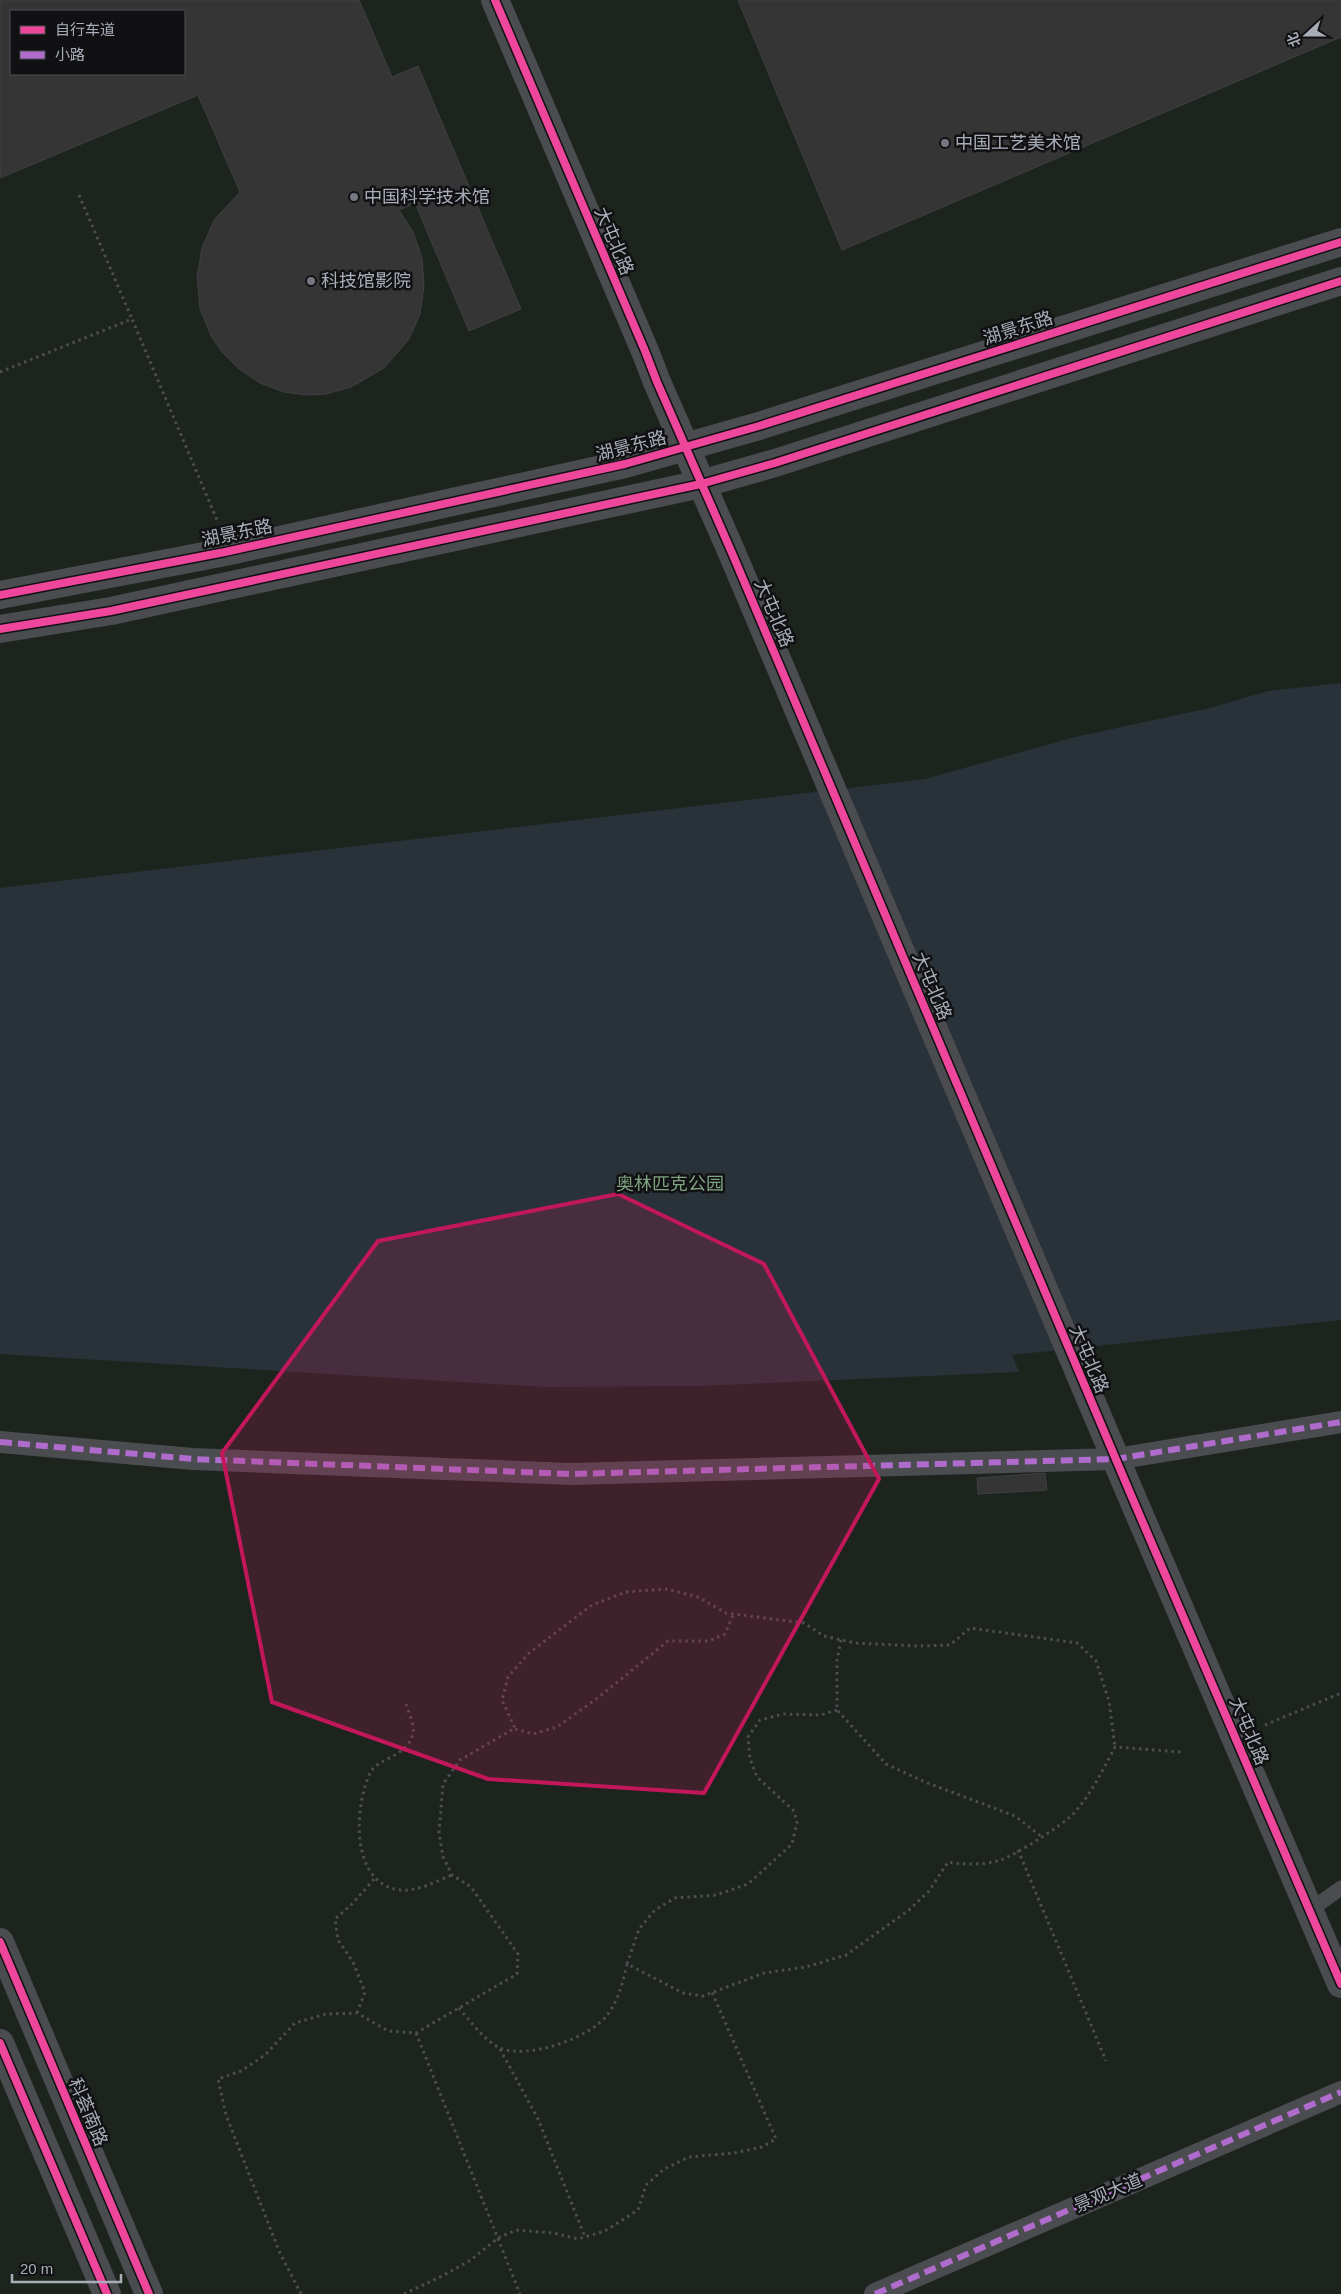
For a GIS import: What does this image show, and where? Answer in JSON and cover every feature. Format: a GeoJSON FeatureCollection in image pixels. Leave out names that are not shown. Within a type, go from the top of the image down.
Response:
{"type":"FeatureCollection","features":[{"type":"Feature","properties":{"kind":"street","name":"大屯北路"},"geometry":{"type":"LineString","coordinates":[[494,0],[1341,1984]]}},
{"type":"Feature","properties":{"kind":"street","name":"湖景东路"},"geometry":{"type":"LineString","coordinates":[[0,595],[225,552],[625,464],[759,426],[1341,242]]}},
{"type":"Feature","properties":{"kind":"street"},"geometry":{"type":"LineString","coordinates":[[0,629],[111,611],[701,484],[785,460],[1341,281]]}},
{"type":"Feature","properties":{"kind":"street"},"geometry":{"type":"LineString","coordinates":[[0,1442],[194,1460],[571,1474],[1116,1459],[1341,1422]]}},
{"type":"Feature","properties":{"kind":"street","name":"科荟南路"},"geometry":{"type":"LineString","coordinates":[[0,1942],[149,2294]]}},
{"type":"Feature","properties":{"kind":"street"},"geometry":{"type":"LineString","coordinates":[[0,2043],[107,2294]]}},
{"type":"Feature","properties":{"kind":"street","name":"景观大道"},"geometry":{"type":"LineString","coordinates":[[875,2294],[1341,2092]]}},
{"type":"Feature","properties":{"kind":"lane"},"geometry":{"type":"LineString","coordinates":[[1310,1910],[1341,1888]]}},
{"type":"Feature","properties":{"kind":"path"},"geometry":{"type":"LineString","coordinates":[[80,195],[214,510],[225,552]]}},
{"type":"Feature","properties":{"kind":"path"},"geometry":{"type":"LineString","coordinates":[[0,372],[132,320]]}},
{"type":"Feature","properties":{"kind":"path"},"geometry":{"type":"LineString","coordinates":[[514,1729],[502,1700],[508,1677],[529,1654],[592,1605],[626,1592],[666,1589],[698,1597],[726,1612],[804,1623],[824,1636],[855,1643],[909,1646],[950,1645],[970,1628],[1077,1643],[1096,1661],[1109,1701],[1115,1747],[1097,1783],[1074,1814],[1042,1837],[1002,1860],[967,1865],[948,1862],[929,1891],[909,1910],[846,1955],[806,1967],[764,1973],[703,1996],[683,1993],[627,1964]]}},
{"type":"Feature","properties":{"kind":"path"},"geometry":{"type":"LineString","coordinates":[[301,2294],[279,2251],[226,2115],[218,2079],[241,2071],[265,2055],[295,2023],[326,2014],[357,2013],[388,2031],[416,2033],[517,1974],[518,1954],[471,1888],[452,1875],[444,1857],[440,1833],[442,1784],[460,1760],[514,1729],[534,1734],[557,1727],[668,1641],[709,1642],[725,1634],[734,1613]]}},
{"type":"Feature","properties":{"kind":"path"},"geometry":{"type":"LineString","coordinates":[[840,1640],[837,1660],[837,1710],[886,1764],[925,1782],[1015,1816],[1042,1837]]}},
{"type":"Feature","properties":{"kind":"path"},"geometry":{"type":"LineString","coordinates":[[1235,1737],[1341,1693]]}},
{"type":"Feature","properties":{"kind":"path"},"geometry":{"type":"LineString","coordinates":[[406,1704],[414,1731],[408,1746],[370,1771],[360,1799],[358,1823],[362,1853],[372,1874],[376,1878],[385,1885],[401,1890],[426,1886],[452,1875]]}},
{"type":"Feature","properties":{"kind":"path"},"geometry":{"type":"LineString","coordinates":[[500,2048],[527,2052],[559,2044],[586,2033],[608,2015],[620,1990],[639,1929],[655,1910],[675,1898],[716,1895],[748,1884],[792,1844],[798,1823],[794,1811],[756,1777],[750,1759],[748,1737],[760,1720],[783,1714],[821,1715],[837,1710]]}},
{"type":"Feature","properties":{"kind":"path"},"geometry":{"type":"LineString","coordinates":[[1115,1747],[1182,1752]]}},
{"type":"Feature","properties":{"kind":"path"},"geometry":{"type":"LineString","coordinates":[[1018,1850],[1106,2060]]}},
{"type":"Feature","properties":{"kind":"path"},"geometry":{"type":"LineString","coordinates":[[357,2013],[366,1992],[353,1962],[338,1940],[335,1918],[352,1904],[376,1878]]}},
{"type":"Feature","properties":{"kind":"path"},"geometry":{"type":"LineString","coordinates":[[404,2294],[471,2260],[498,2238],[516,2230],[553,2233],[578,2239],[605,2231],[638,2210],[646,2185],[664,2169],[690,2157],[734,2153],[762,2146],[776,2139],[712,1992]]}},
{"type":"Feature","properties":{"kind":"path"},"geometry":{"type":"LineString","coordinates":[[459,2008],[473,2026],[500,2048],[538,2119],[585,2236]]}},
{"type":"Feature","properties":{"kind":"path"},"geometry":{"type":"LineString","coordinates":[[416,2033],[520,2294]]}},
{"type":"Feature","properties":{"kind":"highlighted area"},"geometry":{"type":"Polygon","coordinates":[[[618,1194],[764,1264],[879,1479],[704,1793],[488,1779],[272,1702],[222,1453],[378,1241],[618,1194]]]}},
{"type":"Feature","properties":{"kind":"green space","name":"奥林匹克公园"},"geometry":{"type":"Polygon","coordinates":[[[0,0],[1341,0],[1341,2294],[0,2294],[0,0]]]}},
{"type":"Feature","properties":{"kind":"shaded area"},"geometry":{"type":"Polygon","coordinates":[[[1341,683],[1341,1320],[1012,1355],[1019,1372],[699,1386],[545,1387],[0,1354],[0,888],[925,779],[1075,737],[1210,708],[1268,691],[1341,683]]]}},
{"type":"Feature","properties":{"kind":"building","name":"中国科学技术馆"},"geometry":{"type":"Polygon","coordinates":[[[0,0],[359,0],[392,77],[418,66],[521,309],[469,331],[415,203],[399,210],[413,232],[422,258],[424,286],[420,314],[409,339],[384,368],[351,387],[326,394],[307,395],[284,392],[260,383],[239,369],[222,352],[211,336],[200,308],[197,277],[202,248],[214,220],[240,192],[198,95],[0,178],[0,0]]]}},
{"type":"Feature","properties":{"kind":"building","name":"中国工艺美术馆"},"geometry":{"type":"Polygon","coordinates":[[[738,0],[1341,0],[1341,37],[842,250],[738,0]]]}},
{"type":"Feature","properties":{"kind":"building"},"geometry":{"type":"Polygon","coordinates":[[[1045,1473],[1047,1490],[978,1494],[977,1478],[1045,1473]]]}},
{"type":"Feature","properties":{"kind":"marked path"},"geometry":{"type":"LineString","coordinates":[[0,1442],[193,1459],[571,1474],[1116,1459],[1341,1422]]}},
{"type":"Feature","properties":{"kind":"marked path"},"geometry":{"type":"LineString","coordinates":[[875,2294],[1341,2092]]}},
{"type":"Feature","properties":{"kind":"cycle path"},"geometry":{"type":"LineString","coordinates":[[495,0],[1341,1984]]}},
{"type":"Feature","properties":{"kind":"cycle path"},"geometry":{"type":"LineString","coordinates":[[0,595],[225,552],[625,464],[759,426],[1341,242]]}},
{"type":"Feature","properties":{"kind":"cycle path"},"geometry":{"type":"LineString","coordinates":[[0,629],[111,611],[701,484],[775,463],[1341,281]]}},
{"type":"Feature","properties":{"kind":"cycle path"},"geometry":{"type":"LineString","coordinates":[[0,1942],[149,2294]]}},
{"type":"Feature","properties":{"kind":"cycle path"},"geometry":{"type":"LineString","coordinates":[[0,2043],[107,2294]]}},
{"type":"Feature","properties":{"kind":"place","name":"中国工艺美术馆"},"geometry":{"type":"Point","coordinates":[945,143]}},
{"type":"Feature","properties":{"kind":"place","name":"中国科学技术馆"},"geometry":{"type":"Point","coordinates":[354,197]}},
{"type":"Feature","properties":{"kind":"place","name":"科技馆影院"},"geometry":{"type":"Point","coordinates":[311,281]}}]}
